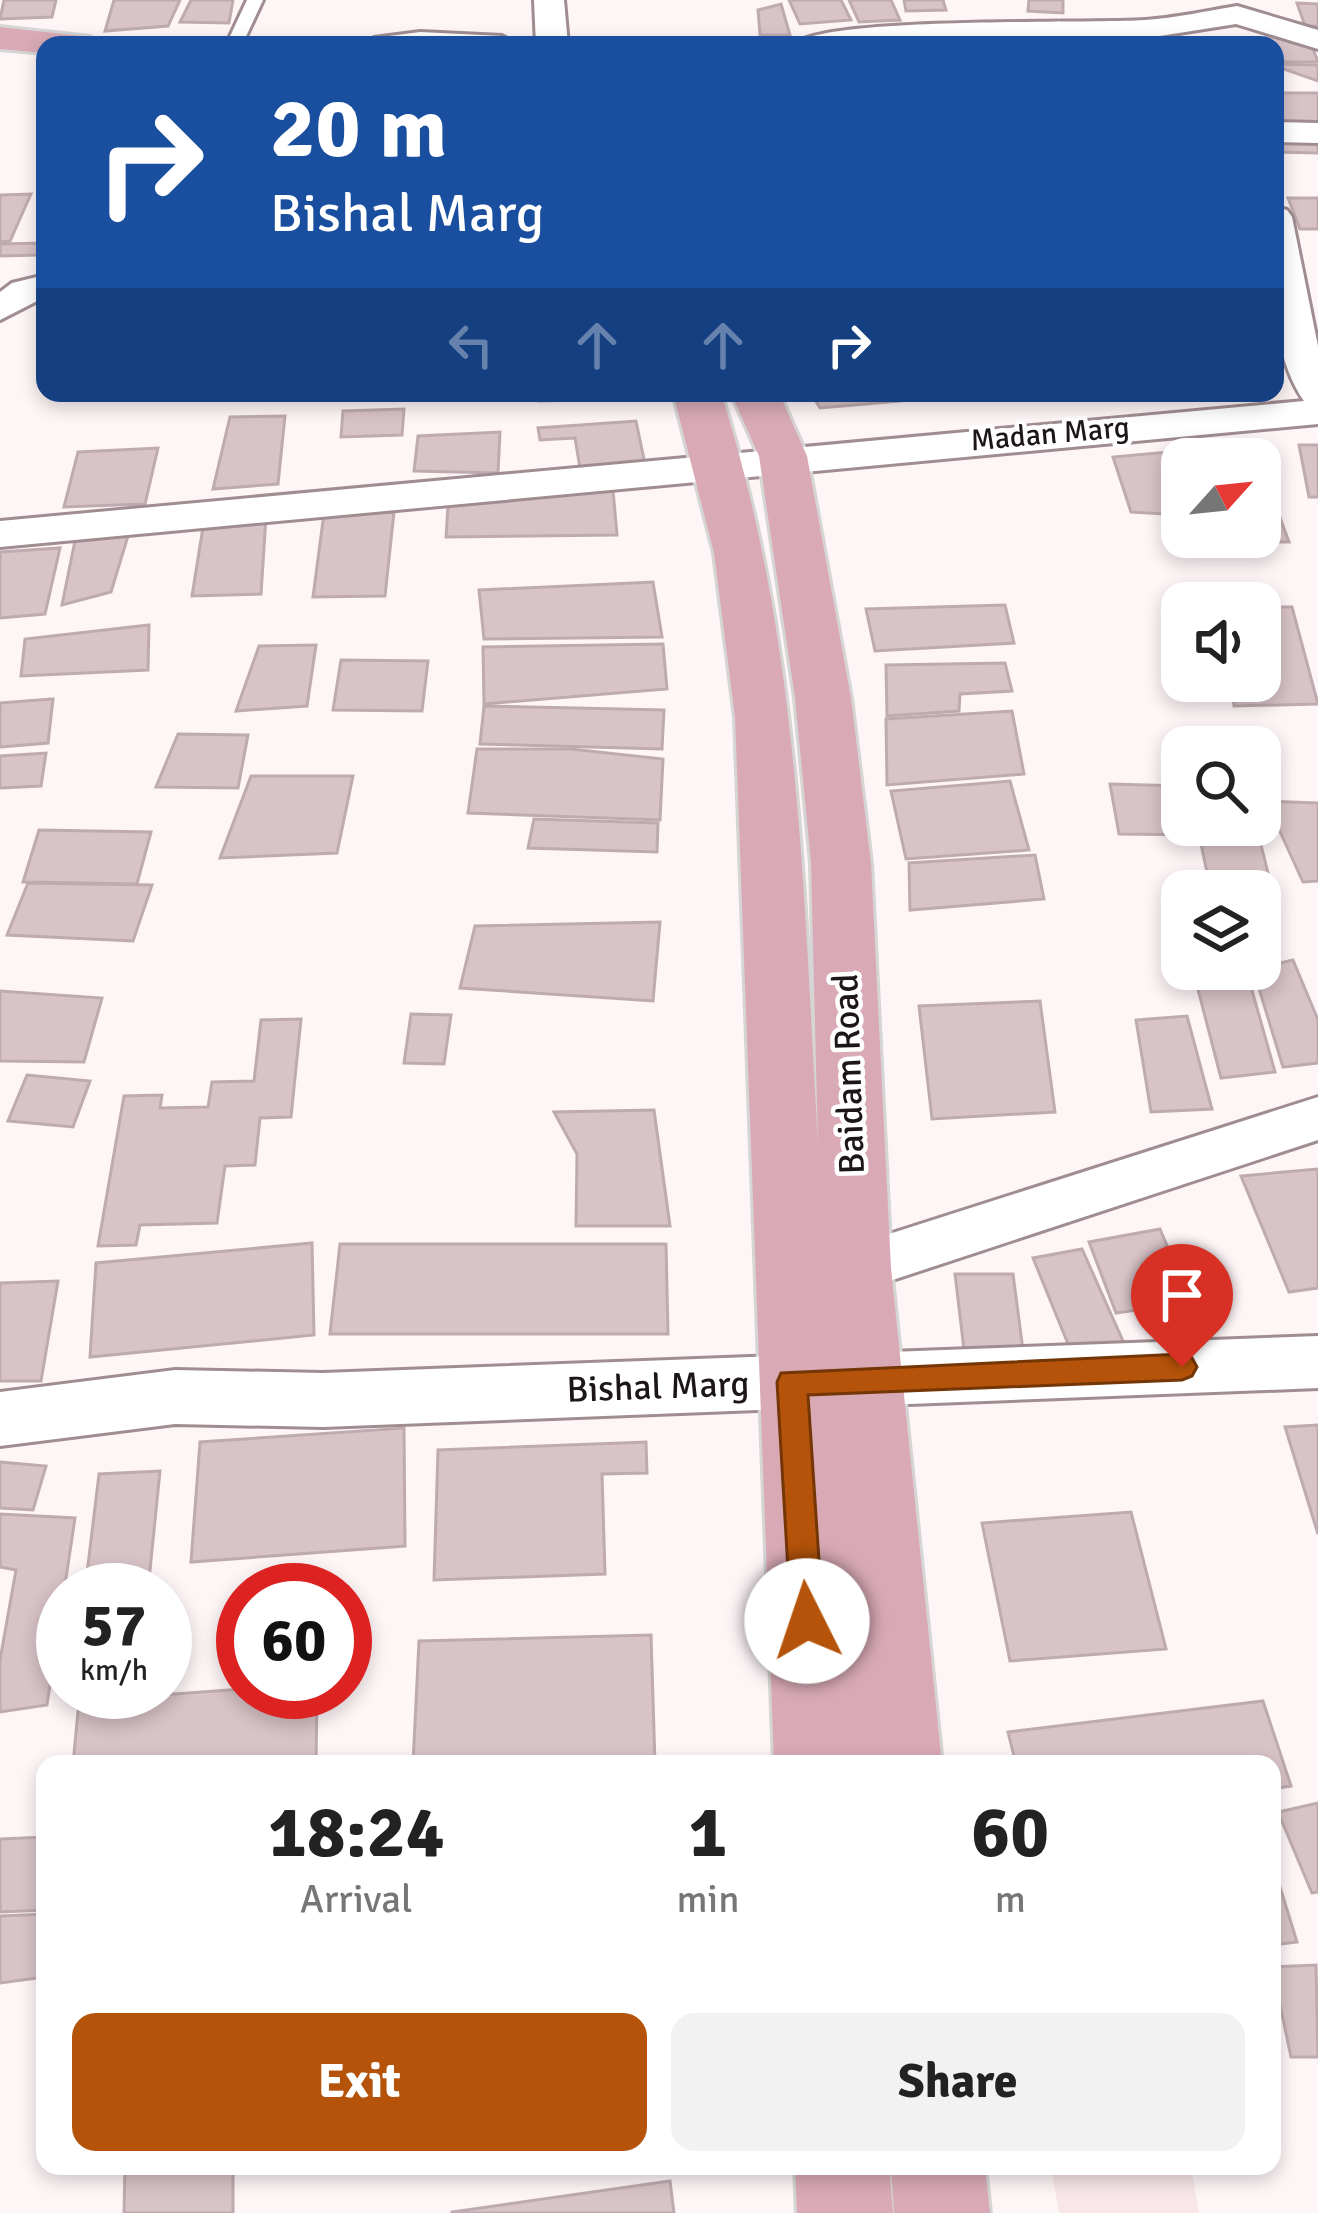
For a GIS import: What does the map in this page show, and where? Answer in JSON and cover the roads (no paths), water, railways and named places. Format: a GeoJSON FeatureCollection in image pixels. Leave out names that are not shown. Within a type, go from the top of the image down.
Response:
{"type":"FeatureCollection","features":[{"type":"Feature","properties":{"kind":"main road"},"geometry":{"type":"LineString","coordinates":[[0,38],[36,41]]}},
{"type":"Feature","properties":{"kind":"main road"},"geometry":{"type":"LineString","coordinates":[[0,63],[36,66]]}},
{"type":"Feature","properties":{"kind":"main road","name":"Baidam Road"},"geometry":{"type":"LineString","coordinates":[[700,402],[719,466],[764,702],[792,1382],[815,1755]]}},
{"type":"Feature","properties":{"kind":"main road","name":"Baidam Road"},"geometry":{"type":"LineString","coordinates":[[759,402],[783,456],[823,698],[841,863],[856,1268],[899,1755]]}},
{"type":"Feature","properties":{"kind":"main road"},"geometry":{"type":"LineString","coordinates":[[843,2175],[845,2213]]}},
{"type":"Feature","properties":{"kind":"main road"},"geometry":{"type":"LineString","coordinates":[[939,2175],[942,2213]]}},
{"type":"Feature","properties":{"kind":"street"},"geometry":{"type":"LineString","coordinates":[[548,0],[551,36]]}},
{"type":"Feature","properties":{"kind":"street"},"geometry":{"type":"LineString","coordinates":[[877,36],[1147,28],[1236,20],[1318,40]]}},
{"type":"Feature","properties":{"kind":"street"},"geometry":{"type":"LineString","coordinates":[[1284,132],[1318,133]]}},
{"type":"Feature","properties":{"kind":"street"},"geometry":{"type":"LineString","coordinates":[[1284,267],[1298,343],[1318,394]]}},
{"type":"Feature","properties":{"kind":"street"},"geometry":{"type":"LineString","coordinates":[[0,309],[36,288]]}},
{"type":"Feature","properties":{"kind":"street","name":"Madan Marg"},"geometry":{"type":"LineString","coordinates":[[0,534],[719,466],[783,456],[1318,412]]}},
{"type":"Feature","properties":{"kind":"street"},"geometry":{"type":"LineString","coordinates":[[856,1268],[1318,1118]]}},
{"type":"Feature","properties":{"kind":"street","name":"Bishal Marg"},"geometry":{"type":"LineString","coordinates":[[0,1419],[175,1397],[323,1400],[1318,1362]]}},
{"type":"Feature","properties":{"kind":"lane"},"geometry":{"type":"LineString","coordinates":[[238,36],[255,0]]}}]}
